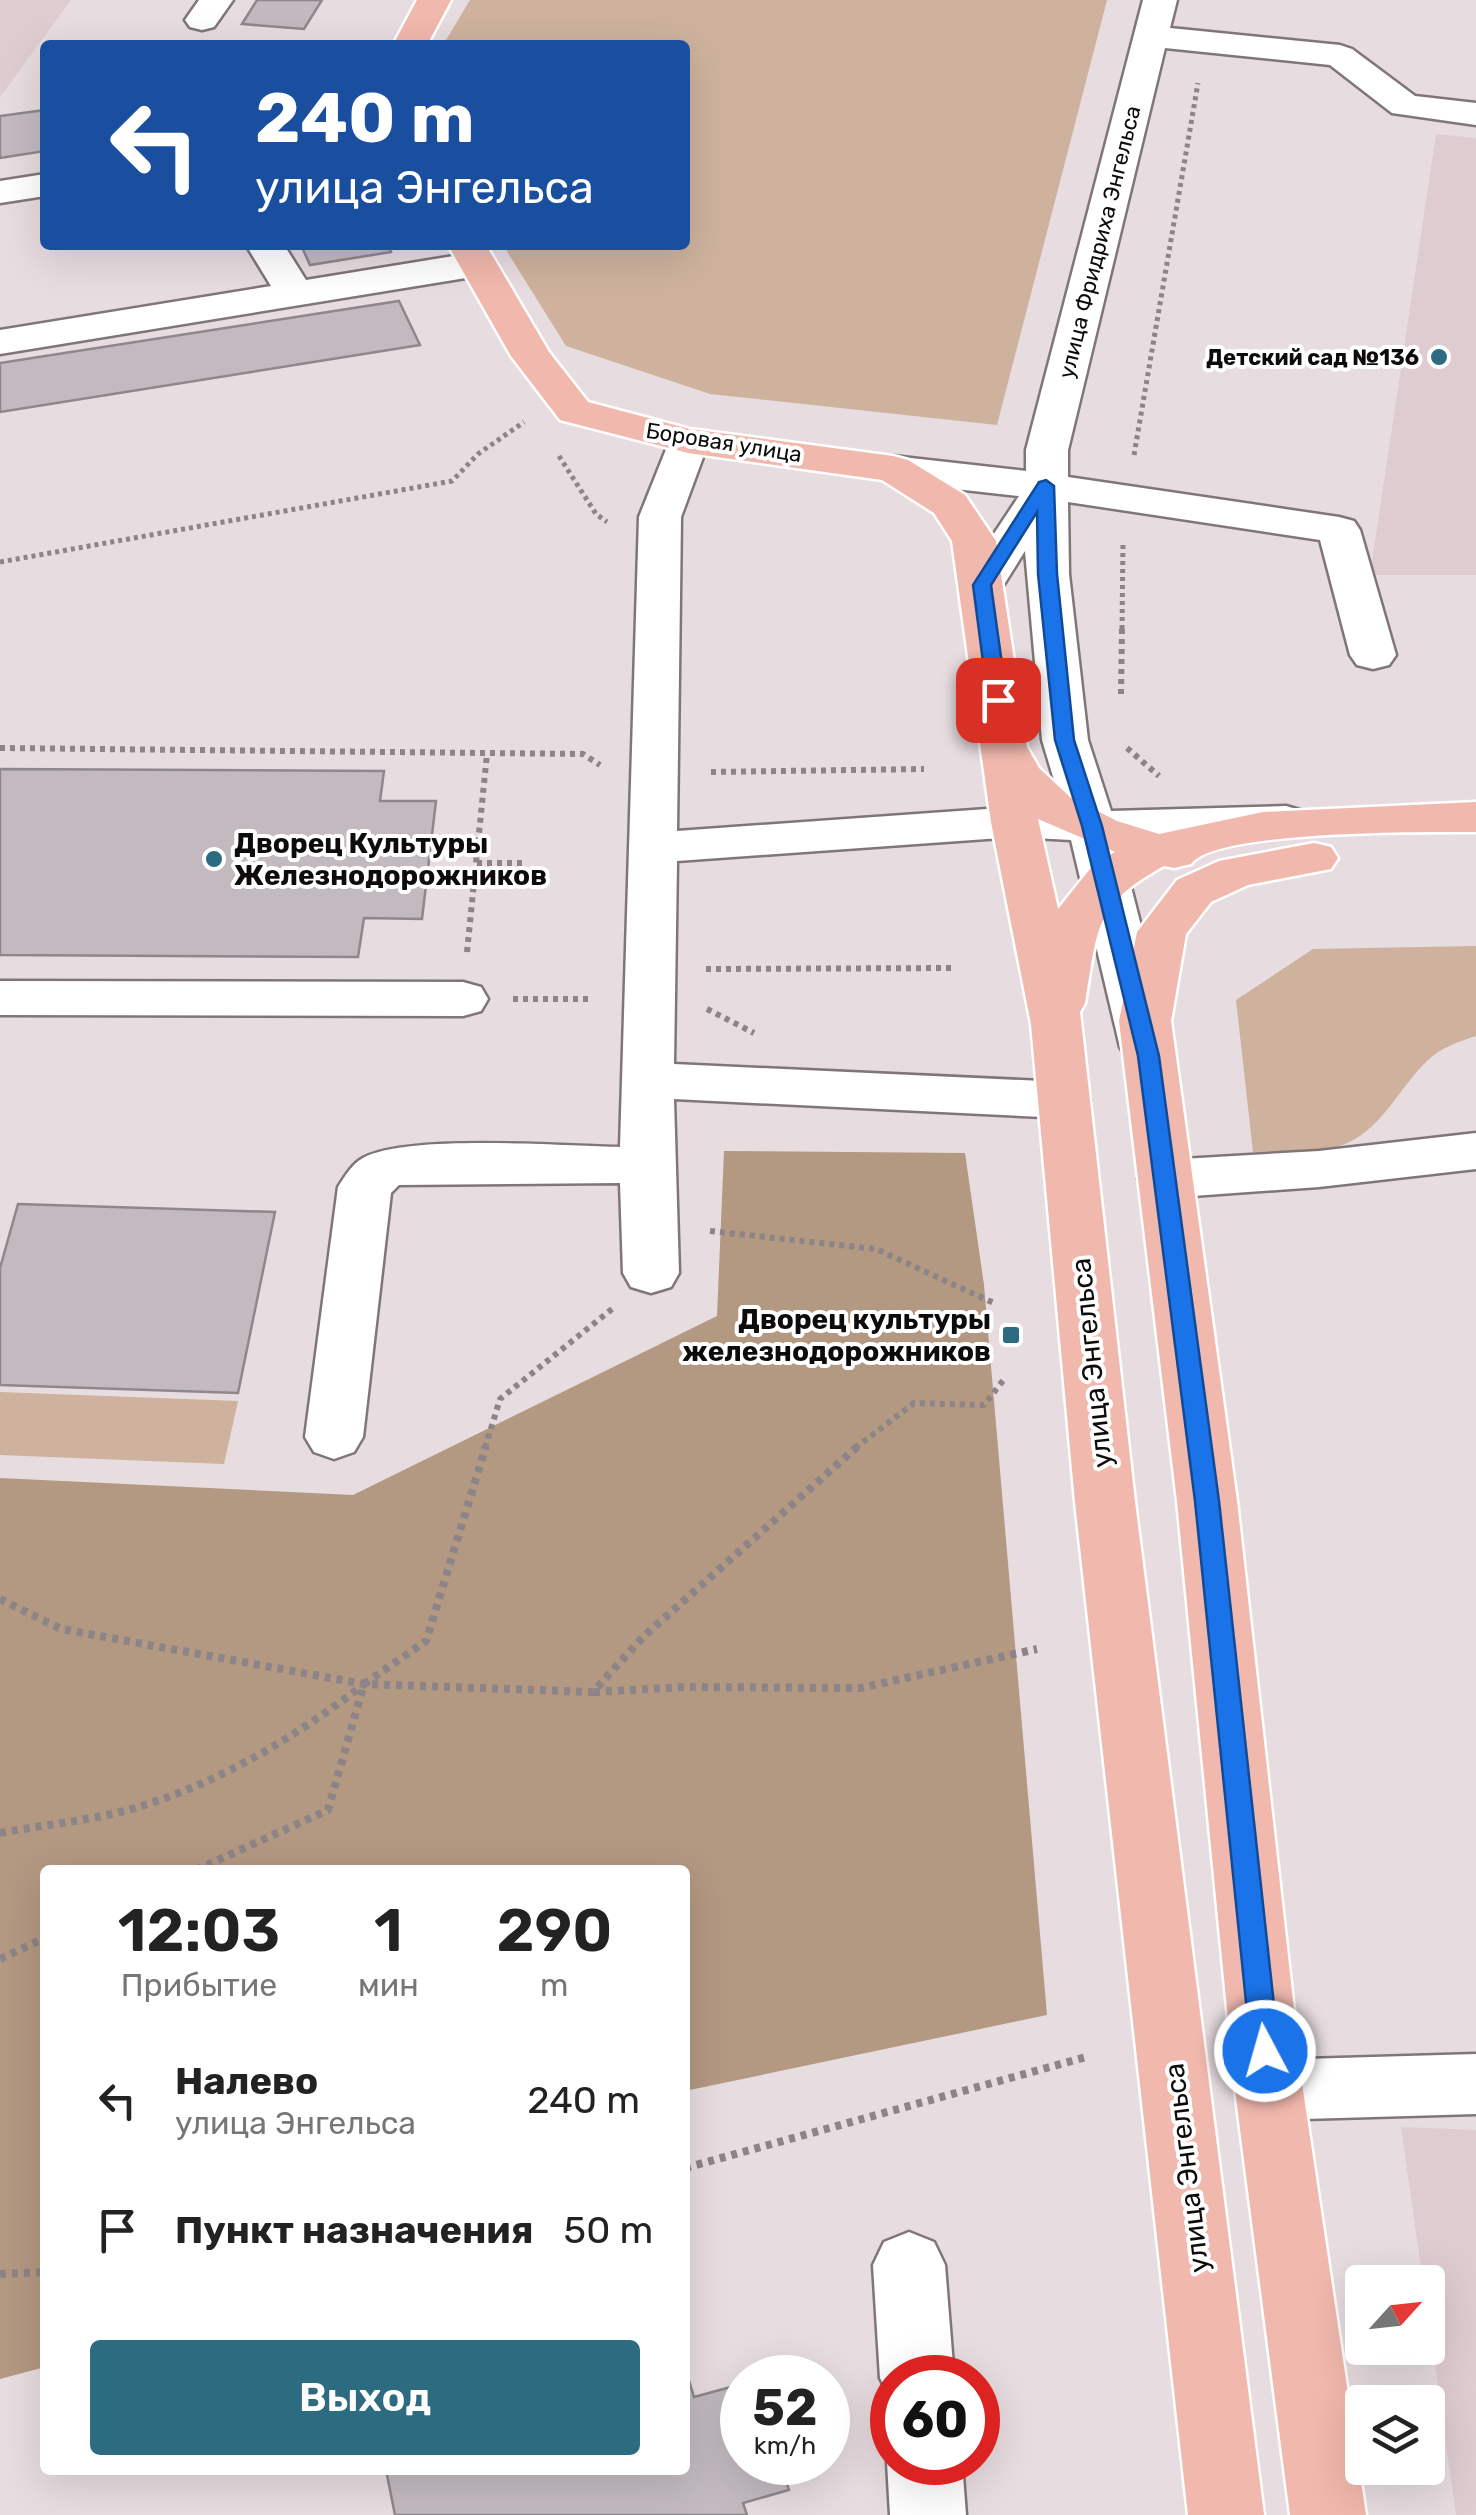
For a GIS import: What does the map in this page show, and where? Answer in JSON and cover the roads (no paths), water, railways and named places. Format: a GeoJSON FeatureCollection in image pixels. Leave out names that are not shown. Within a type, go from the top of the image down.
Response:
{"type":"FeatureCollection","features":[{"type":"Feature","properties":{"kind":"main road"},"geometry":{"type":"LineString","coordinates":[[413,40],[434,0]]}},
{"type":"Feature","properties":{"kind":"main road","name":"Боровая улица"},"geometry":{"type":"LineString","coordinates":[[472,254],[531,356],[574,411],[688,441],[894,469],[950,504],[974,541],[982,585]]}},
{"type":"Feature","properties":{"kind":"main road","name":"улица Энгельса"},"geometry":{"type":"LineString","coordinates":[[982,585],[1015,822],[1057,1024],[1105,1502],[1226,2515]]}},
{"type":"Feature","properties":{"kind":"main road"},"geometry":{"type":"LineString","coordinates":[[1002,739],[1013,770],[1045,803],[1092,826],[1161,850]]}},
{"type":"Feature","properties":{"kind":"main road"},"geometry":{"type":"LineString","coordinates":[[1328,2515],[1269,2090],[1207,1501],[1146,1022],[1162,932],[1194,891],[1309,839],[1476,817]]}},
{"type":"Feature","properties":{"kind":"main road"},"geometry":{"type":"LineString","coordinates":[[1057,1024],[1068,954],[1084,904],[1125,862],[1188,840],[1309,839],[1476,854]]}},
{"type":"Feature","properties":{"kind":"street"},"geometry":{"type":"LineString","coordinates":[[1156,18],[1206,42],[1340,56],[1406,104],[1476,114]]}},
{"type":"Feature","properties":{"kind":"street","name":"улица Фридриха Энгельса"},"geometry":{"type":"LineString","coordinates":[[1046,486],[1048,450],[1156,18]]}},
{"type":"Feature","properties":{"kind":"street"},"geometry":{"type":"LineString","coordinates":[[0,192],[40,187]]}},
{"type":"Feature","properties":{"kind":"street"},"geometry":{"type":"LineString","coordinates":[[268,250],[296,296]]}},
{"type":"Feature","properties":{"kind":"street"},"geometry":{"type":"LineString","coordinates":[[0,342],[296,296],[472,254]]}},
{"type":"Feature","properties":{"kind":"street"},"geometry":{"type":"LineString","coordinates":[[650,1251],[646,1165],[660,517],[688,441]]}},
{"type":"Feature","properties":{"kind":"street","name":"Боровая улица"},"geometry":{"type":"LineString","coordinates":[[894,469],[1046,486],[1339,530],[1373,655]]}},
{"type":"Feature","properties":{"kind":"street"},"geometry":{"type":"LineString","coordinates":[[982,585],[1046,486]]}},
{"type":"Feature","properties":{"kind":"street"},"geometry":{"type":"LineString","coordinates":[[1046,486],[1049,591],[1065,740],[1092,826],[1148,1056]]}},
{"type":"Feature","properties":{"kind":"street"},"geometry":{"type":"LineString","coordinates":[[1065,740],[1108,791],[1146,809],[1309,839]]}},
{"type":"Feature","properties":{"kind":"street"},"geometry":{"type":"LineString","coordinates":[[651,848],[1015,822],[1309,839]]}},
{"type":"Feature","properties":{"kind":"street"},"geometry":{"type":"LineString","coordinates":[[0,998],[462,999]]}},
{"type":"Feature","properties":{"kind":"street"},"geometry":{"type":"LineString","coordinates":[[649,1080],[1064,1100]]}},
{"type":"Feature","properties":{"kind":"street"},"geometry":{"type":"LineString","coordinates":[[1165,1179],[1319,1169],[1476,1151]]}},
{"type":"Feature","properties":{"kind":"street"},"geometry":{"type":"LineString","coordinates":[[334,1437],[365,1187],[380,1172],[402,1164],[646,1165]]}},
{"type":"Feature","properties":{"kind":"street"},"geometry":{"type":"LineString","coordinates":[[1269,2090],[1474,2091]]}},
{"type":"Feature","properties":{"kind":"street"},"geometry":{"type":"LineString","coordinates":[[909,2265],[915,2355]]}},
{"type":"Feature","properties":{"kind":"street"},"geometry":{"type":"LineString","coordinates":[[926,2485],[928,2515]]}},
{"type":"Feature","properties":{"kind":"place","name":"Детский сад №136"},"geometry":{"type":"Point","coordinates":[1439,357]}},
{"type":"Feature","properties":{"kind":"place","name":"Дворец Культуры Железнодорожников"},"geometry":{"type":"Point","coordinates":[214,859]}},
{"type":"Feature","properties":{"kind":"place","name":"Дворец культуры железнодорожников"},"geometry":{"type":"Point","coordinates":[1011,1335]}}]}
